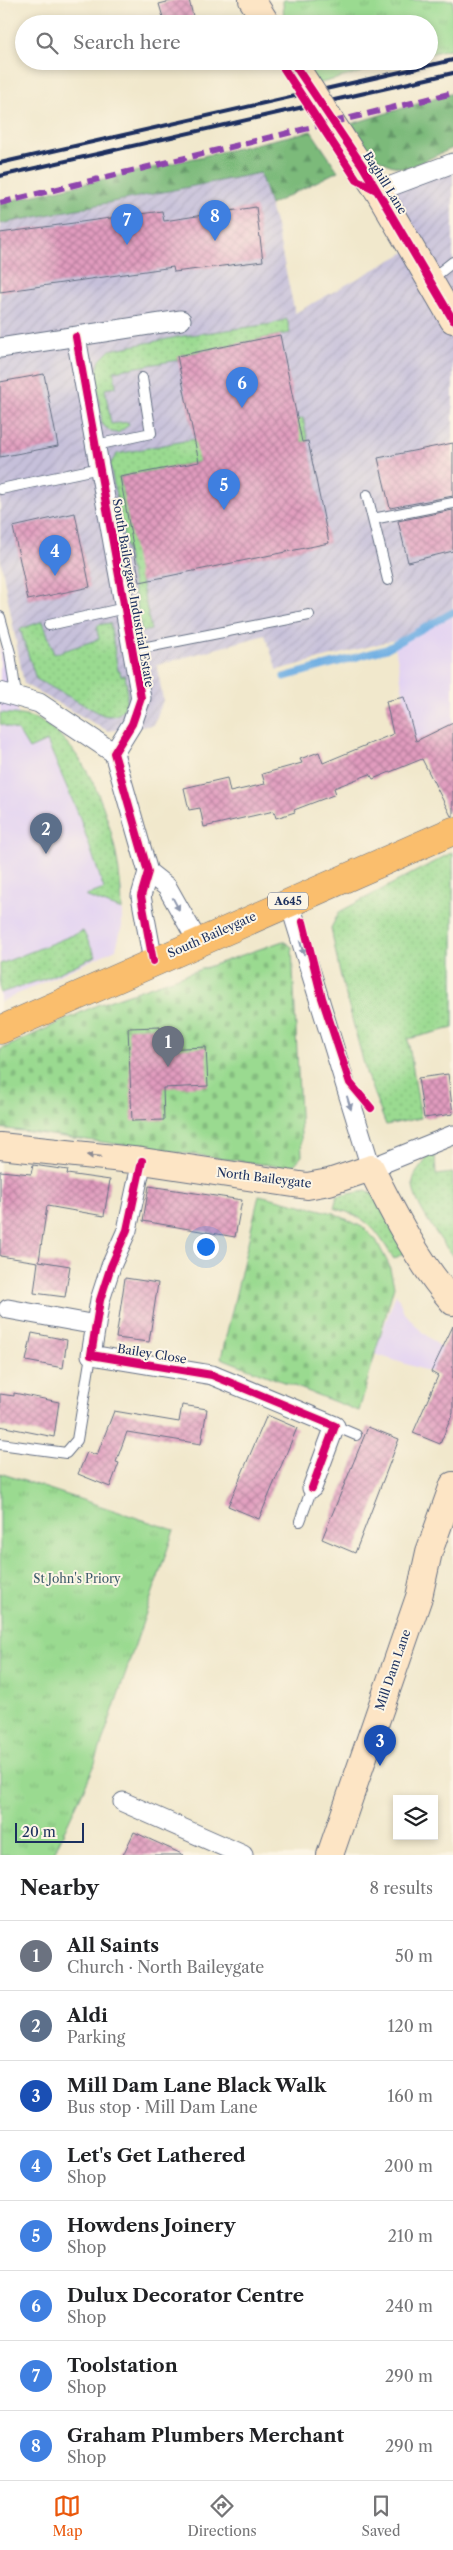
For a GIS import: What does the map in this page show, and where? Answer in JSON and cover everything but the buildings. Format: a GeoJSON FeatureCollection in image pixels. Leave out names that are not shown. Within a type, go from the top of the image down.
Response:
{"type":"FeatureCollection","features":[{"type":"Feature","properties":{"kind":"highway","name":"South Baileygate"},"geometry":{"type":"LineString","coordinates":[[0,1030],[289,901],[453,831]]}},
{"type":"Feature","properties":{"kind":"street"},"geometry":{"type":"LineString","coordinates":[[252,0],[261,15]]}},
{"type":"Feature","properties":{"kind":"street","name":"Baghill Lane"},"geometry":{"type":"LineString","coordinates":[[298,70],[378,191],[453,320]]}},
{"type":"Feature","properties":{"kind":"street"},"geometry":{"type":"LineString","coordinates":[[378,191],[453,163]]}},
{"type":"Feature","properties":{"kind":"street"},"geometry":{"type":"LineString","coordinates":[[0,348],[181,320]]}},
{"type":"Feature","properties":{"kind":"street","name":"South Baileygaet Industrial Estate"},"geometry":{"type":"LineString","coordinates":[[76,337],[141,698],[132,724],[114,753]]}},
{"type":"Feature","properties":{"kind":"street"},"geometry":{"type":"LineString","coordinates":[[8,693],[38,703],[114,753],[148,872],[141,896],[153,961]]}},
{"type":"Feature","properties":{"kind":"street"},"geometry":{"type":"LineString","coordinates":[[148,872],[167,887],[198,942]]}},
{"type":"Feature","properties":{"kind":"street"},"geometry":{"type":"LineString","coordinates":[[289,901],[371,1168],[405,1232],[439,1286],[453,1302]]}},
{"type":"Feature","properties":{"kind":"street"},"geometry":{"type":"LineString","coordinates":[[371,1168],[453,1135]]}},
{"type":"Feature","properties":{"kind":"street","name":"North Baileygate"},"geometry":{"type":"LineString","coordinates":[[0,1146],[142,1162],[307,1186],[320,1185],[371,1168]]}},
{"type":"Feature","properties":{"kind":"street"},"geometry":{"type":"LineString","coordinates":[[91,1355],[100,1300],[111,1266],[127,1230],[142,1162]]}},
{"type":"Feature","properties":{"kind":"street"},"geometry":{"type":"LineString","coordinates":[[8,1309],[96,1326]]}},
{"type":"Feature","properties":{"kind":"street","name":"Bailey Close"},"geometry":{"type":"LineString","coordinates":[[91,1355],[212,1375],[335,1426]]}},
{"type":"Feature","properties":{"kind":"street"},"geometry":{"type":"LineString","coordinates":[[312,1488],[335,1426]]}},
{"type":"Feature","properties":{"kind":"street","name":"Mill Dam Lane"},"geometry":{"type":"LineString","coordinates":[[330,1855],[419,1597],[429,1552],[453,1485]]}},
{"type":"Feature","properties":{"kind":"street"},"geometry":{"type":"LineString","coordinates":[[123,1802],[243,1855]]}},
{"type":"Feature","properties":{"kind":"lane"},"geometry":{"type":"LineString","coordinates":[[430,280],[453,262]]}},
{"type":"Feature","properties":{"kind":"lane"},"geometry":{"type":"LineString","coordinates":[[96,445],[151,433],[142,378]]}},
{"type":"Feature","properties":{"kind":"lane"},"geometry":{"type":"LineString","coordinates":[[1,489],[100,468]]}},
{"type":"Feature","properties":{"kind":"lane"},"geometry":{"type":"LineString","coordinates":[[367,495],[388,580]]}},
{"type":"Feature","properties":{"kind":"lane"},"geometry":{"type":"LineString","coordinates":[[373,519],[453,503]]}},
{"type":"Feature","properties":{"kind":"lane"},"geometry":{"type":"LineString","coordinates":[[49,625],[125,608]]}},
{"type":"Feature","properties":{"kind":"lane"},"geometry":{"type":"LineString","coordinates":[[132,650],[309,614]]}},
{"type":"Feature","properties":{"kind":"lane"},"geometry":{"type":"LineString","coordinates":[[0,618],[10,654],[8,693]]}},
{"type":"Feature","properties":{"kind":"lane"},"geometry":{"type":"LineString","coordinates":[[0,1444],[66,1453],[78,1440],[91,1355]]}},
{"type":"Feature","properties":{"kind":"lane","name":"Bailey Close"},"geometry":{"type":"LineString","coordinates":[[335,1426],[356,1435]]}},
{"type":"Feature","properties":{"kind":"lane"},"geometry":{"type":"LineString","coordinates":[[300,1521],[312,1488]]}},
{"type":"Feature","properties":{"kind":"shaded area"},"geometry":{"type":"Polygon","coordinates":[[[453,163],[453,616],[394,640],[277,670],[265,635],[157,665],[163,700],[154,725],[108,731],[24,684],[0,557],[0,224],[260,173],[276,226],[295,313],[411,249],[378,191],[453,163]]]}},
{"type":"Feature","properties":{"kind":"shaded area"},"geometry":{"type":"Polygon","coordinates":[[[453,616],[453,813],[450,815],[419,753],[404,697],[394,640],[453,616]]]}},
{"type":"Feature","properties":{"kind":"shaded area"},"geometry":{"type":"Polygon","coordinates":[[[0,643],[18,714],[43,723],[62,737],[81,762],[101,800],[113,845],[122,892],[122,926],[116,949],[0,1002],[0,643]]]}},
{"type":"Feature","properties":{"kind":"shaded area"},"geometry":{"type":"Polygon","coordinates":[[[396,1293],[404,1312],[422,1332],[442,1348],[453,1353],[453,1383],[431,1372],[374,1354],[396,1293]]]}},
{"type":"Feature","properties":{"kind":"green space"},"geometry":{"type":"Polygon","coordinates":[[[283,0],[453,0],[453,48],[438,52],[438,15],[284,15],[283,0]]]}},
{"type":"Feature","properties":{"kind":"green space"},"geometry":{"type":"Polygon","coordinates":[[[308,70],[369,70],[317,84],[308,70]]]}},
{"type":"Feature","properties":{"kind":"green space"},"geometry":{"type":"Polygon","coordinates":[[[453,93],[453,148],[406,169],[390,165],[359,148],[344,126],[453,93]]]}},
{"type":"Feature","properties":{"kind":"green space"},"geometry":{"type":"Polygon","coordinates":[[[311,131],[338,171],[270,205],[260,173],[0,224],[0,203],[311,131]]]}},
{"type":"Feature","properties":{"kind":"green space"},"geometry":{"type":"Polygon","coordinates":[[[287,319],[290,333],[178,356],[178,360],[114,371],[116,387],[105,389],[111,424],[128,422],[129,425],[118,433],[111,432],[102,424],[96,376],[100,360],[110,350],[183,336],[271,324],[287,319]]]}},
{"type":"Feature","properties":{"kind":"green space"},"geometry":{"type":"Polygon","coordinates":[[[303,418],[308,441],[120,477],[151,630],[142,632],[110,464],[117,454],[303,418]]]}},
{"type":"Feature","properties":{"kind":"green space"},"geometry":{"type":"Polygon","coordinates":[[[43,621],[54,654],[99,639],[98,625],[110,623],[118,671],[120,671],[121,676],[125,675],[126,682],[126,704],[119,714],[112,716],[103,715],[36,679],[20,629],[43,621]]]}},
{"type":"Feature","properties":{"kind":"green space"},"geometry":{"type":"Polygon","coordinates":[[[0,713],[17,714],[39,720],[63,739],[79,759],[93,782],[111,834],[121,886],[122,910],[85,896],[104,889],[80,818],[47,741],[29,749],[18,731],[0,724],[0,713]]]}},
{"type":"Feature","properties":{"kind":"green space"},"geometry":{"type":"Polygon","coordinates":[[[453,852],[453,1028],[408,1039],[421,1118],[386,1125],[367,1076],[339,969],[331,928],[339,912],[453,852]]]}},
{"type":"Feature","properties":{"kind":"green space"},"geometry":{"type":"Polygon","coordinates":[[[83,931],[96,956],[47,978],[0,993],[0,964],[83,931]]]}},
{"type":"Feature","properties":{"kind":"green space"},"geometry":{"type":"Polygon","coordinates":[[[283,941],[292,947],[302,1156],[291,1168],[0,1128],[0,1050],[97,1005],[283,941]]]}},
{"type":"Feature","properties":{"kind":"green space"},"geometry":{"type":"Polygon","coordinates":[[[435,1152],[436,1175],[453,1173],[453,1257],[428,1221],[414,1190],[415,1174],[425,1162],[427,1155],[435,1152]]]}},
{"type":"Feature","properties":{"kind":"green space"},"geometry":{"type":"Polygon","coordinates":[[[366,1191],[373,1194],[410,1249],[394,1259],[370,1226],[356,1216],[334,1208],[337,1196],[366,1191]]]}},
{"type":"Feature","properties":{"kind":"green space"},"geometry":{"type":"Polygon","coordinates":[[[259,1195],[334,1213],[364,1228],[376,1240],[389,1265],[394,1286],[359,1411],[221,1358],[259,1195]]]}},
{"type":"Feature","properties":{"kind":"green space","name":"St John's Priory"},"geometry":{"type":"Polygon","coordinates":[[[0,1473],[174,1530],[93,1769],[53,1855],[0,1855],[0,1473]]]}},
{"type":"Feature","properties":{"kind":"waterway"},"geometry":{"type":"LineString","coordinates":[[284,677],[386,649],[453,612]]}},
{"type":"Feature","properties":{"kind":"railway"},"geometry":{"type":"LineString","coordinates":[[438,63],[453,60]]}},
{"type":"Feature","properties":{"kind":"railway"},"geometry":{"type":"LineString","coordinates":[[0,163],[409,70]]}},
{"type":"Feature","properties":{"kind":"railway"},"geometry":{"type":"LineString","coordinates":[[0,176],[453,73]]}},
{"type":"Feature","properties":{"kind":"marked path"},"geometry":{"type":"LineString","coordinates":[[0,203],[453,93]]}},
{"type":"Feature","properties":{"kind":"cycle path"},"geometry":{"type":"LineString","coordinates":[[285,70],[357,180],[376,190]]}},
{"type":"Feature","properties":{"kind":"cycle path"},"geometry":{"type":"LineString","coordinates":[[298,70],[362,165],[453,320]]}},
{"type":"Feature","properties":{"kind":"cycle path"},"geometry":{"type":"LineString","coordinates":[[76,337],[141,698],[132,724],[114,753],[148,872],[141,896],[153,961]]}},
{"type":"Feature","properties":{"kind":"cycle path"},"geometry":{"type":"LineString","coordinates":[[303,922],[322,998],[350,1083],[371,1108]]}},
{"type":"Feature","properties":{"kind":"cycle path"},"geometry":{"type":"LineString","coordinates":[[142,1161],[127,1230],[111,1266],[100,1300],[91,1355],[212,1375],[335,1426],[312,1488]]}},
{"type":"Feature","properties":{"kind":"place","name":"Graham Plumbers Merchant"},"geometry":{"type":"Point","coordinates":[215,241]}},
{"type":"Feature","properties":{"kind":"place","name":"Toolstation"},"geometry":{"type":"Point","coordinates":[127,245]}},
{"type":"Feature","properties":{"kind":"place","name":"Dulux Decorator Centre"},"geometry":{"type":"Point","coordinates":[242,408]}},
{"type":"Feature","properties":{"kind":"place","name":"Howdens Joinery"},"geometry":{"type":"Point","coordinates":[224,510]}},
{"type":"Feature","properties":{"kind":"place","name":"Let's Get Lathered"},"geometry":{"type":"Point","coordinates":[55,576]}},
{"type":"Feature","properties":{"kind":"place","name":"Aldi"},"geometry":{"type":"Point","coordinates":[46,854]}},
{"type":"Feature","properties":{"kind":"place","name":"All Saints"},"geometry":{"type":"Point","coordinates":[168,1067]}},
{"type":"Feature","properties":{"kind":"place","name":"Mill Dam Lane Black Walk"},"geometry":{"type":"Point","coordinates":[380,1766]}}]}
